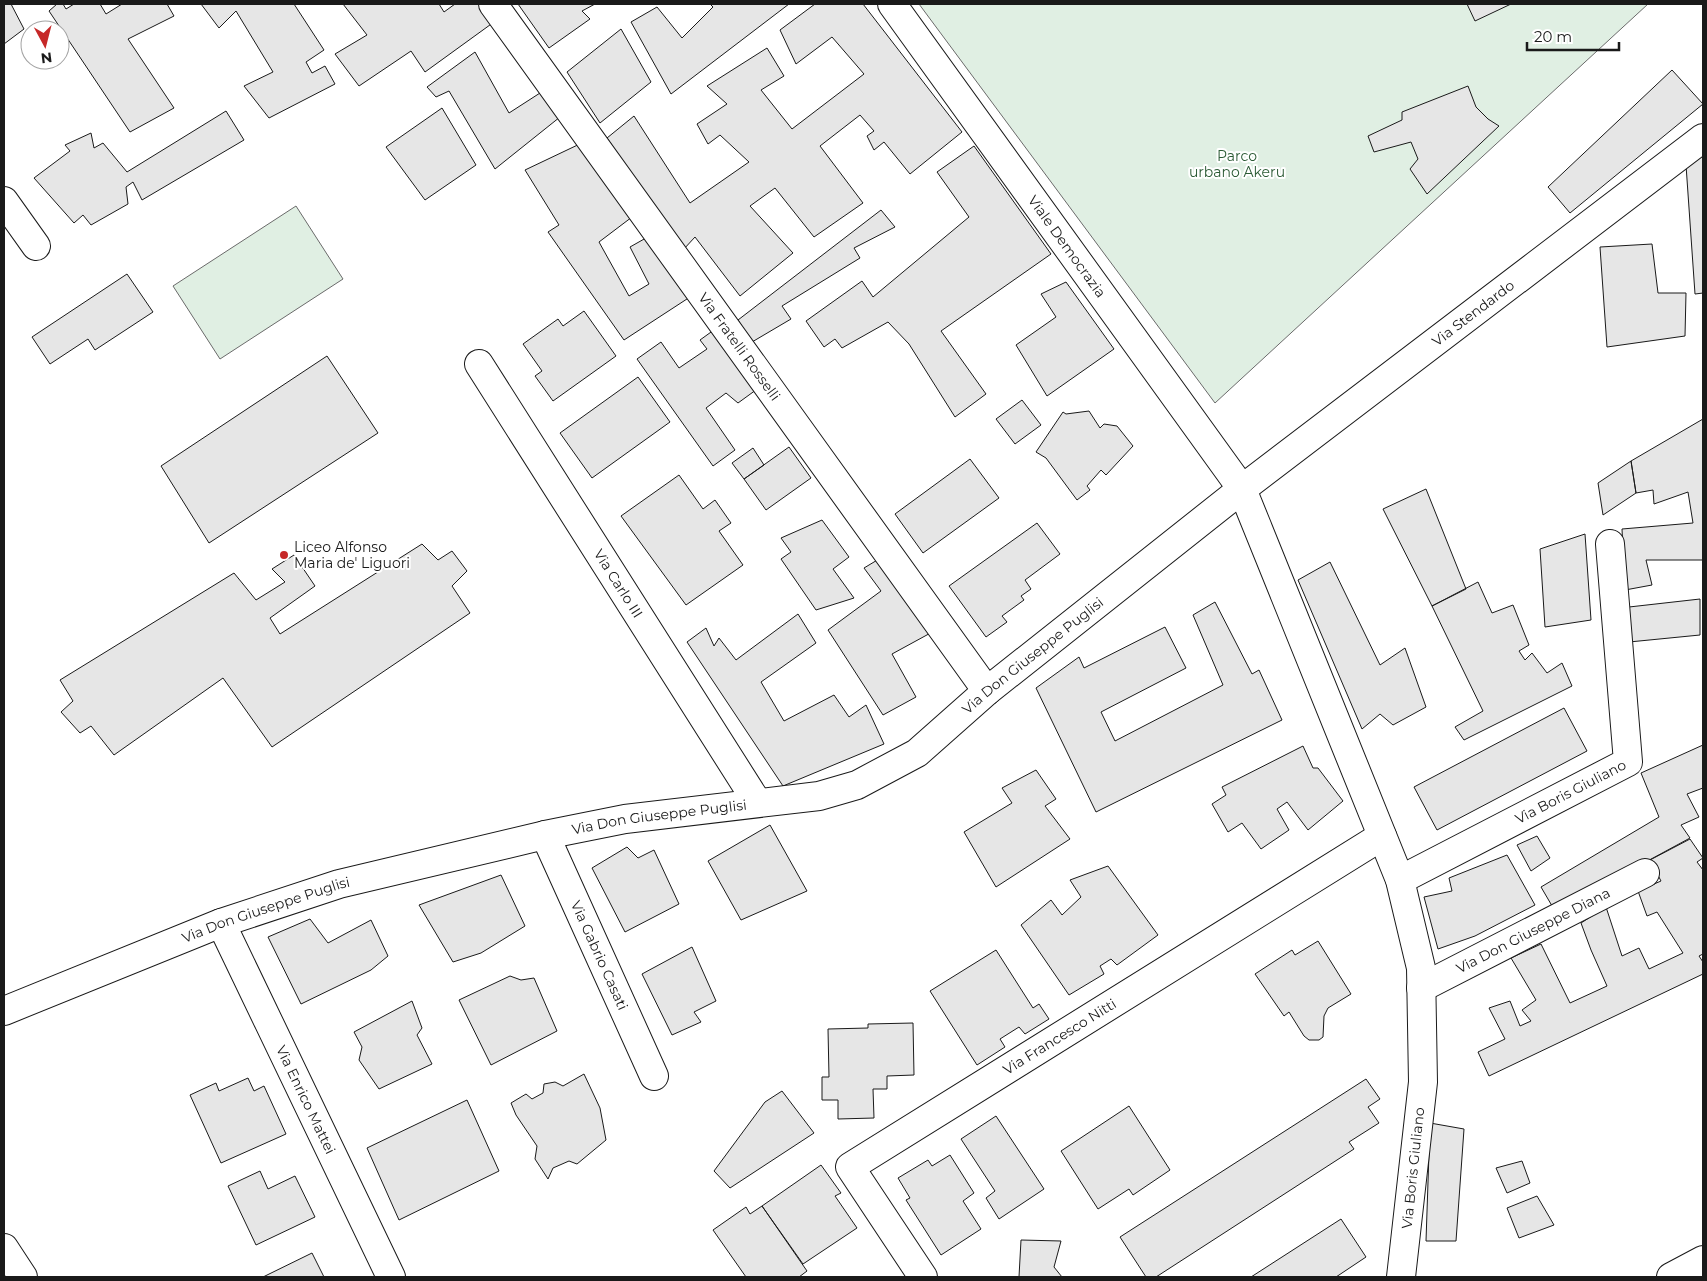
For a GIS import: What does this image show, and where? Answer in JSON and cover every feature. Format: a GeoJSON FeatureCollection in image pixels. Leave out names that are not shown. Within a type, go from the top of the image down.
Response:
{"type":"FeatureCollection","features":[{"type":"Feature","properties":{"kind":"street","name":"Via Fratelli Rosselli"},"geometry":{"type":"LineString","coordinates":[[493,4],[987,691]]}},
{"type":"Feature","properties":{"kind":"street","name":"Viale Democrazia"},"geometry":{"type":"LineString","coordinates":[[892,4],[1242,489]]}},
{"type":"Feature","properties":{"kind":"street","name":"Via Stendardo"},"geometry":{"type":"LineString","coordinates":[[1242,489],[1703,138]]}},
{"type":"Feature","properties":{"kind":"street"},"geometry":{"type":"LineString","coordinates":[[4,201],[36,246]]}},
{"type":"Feature","properties":{"kind":"street","name":"Via Carlo III"},"geometry":{"type":"LineString","coordinates":[[479,364],[757,802]]}},
{"type":"Feature","properties":{"kind":"street","name":"Via Don Giuseppe Puglisi"},"geometry":{"type":"LineString","coordinates":[[4,1011],[221,923],[339,884],[625,818],[819,796],[856,785],[917,752],[987,691],[1242,489]]}},
{"type":"Feature","properties":{"kind":"street","name":"Via Boris Giuliano"},"geometry":{"type":"LineString","coordinates":[[1242,489],[1400,880],[1421,968],[1423,1082],[1401,1277]]}},
{"type":"Feature","properties":{"kind":"street","name":"Via Boris Giuliano"},"geometry":{"type":"LineString","coordinates":[[1400,880],[1628,762],[1610,544]]}},
{"type":"Feature","properties":{"kind":"street","name":"Via Gabrio Casati"},"geometry":{"type":"LineString","coordinates":[[545,835],[654,1076]]}},
{"type":"Feature","properties":{"kind":"street","name":"Via Francesco Nitti"},"geometry":{"type":"LineString","coordinates":[[922,1277],[850,1167],[1382,836]]}},
{"type":"Feature","properties":{"kind":"street","name":"Via Don Giuseppe Diana"},"geometry":{"type":"LineString","coordinates":[[1421,988],[1645,873]]}},
{"type":"Feature","properties":{"kind":"street","name":"Via Enrico Mattei"},"geometry":{"type":"LineString","coordinates":[[221,923],[391,1277]]}},
{"type":"Feature","properties":{"kind":"street"},"geometry":{"type":"LineString","coordinates":[[4,1248],[23,1277]]}},
{"type":"Feature","properties":{"kind":"street"},"geometry":{"type":"LineString","coordinates":[[1671,1277],[1703,1260]]}},
{"type":"Feature","properties":{"kind":"green space","name":"Parco urbano Akeru"},"geometry":{"type":"Polygon","coordinates":[[[919,4],[1648,4],[1215,403],[919,4]]]}},
{"type":"Feature","properties":{"kind":"green space"},"geometry":{"type":"Polygon","coordinates":[[[296,206],[343,279],[220,359],[173,286],[296,206]]]}},
{"type":"Feature","properties":{"kind":"building"},"geometry":{"type":"Polygon","coordinates":[[[4,4],[11,4],[20,21],[20,32],[4,44],[4,4]]]}},
{"type":"Feature","properties":{"kind":"building"},"geometry":{"type":"Polygon","coordinates":[[[57,4],[63,4],[66,9],[74,4],[100,4],[106,14],[122,4],[167,4],[174,16],[128,39],[174,108],[130,132],[70,42],[70,20],[55,20],[49,11],[57,4]]]}},
{"type":"Feature","properties":{"kind":"building"},"geometry":{"type":"Polygon","coordinates":[[[201,4],[294,4],[324,50],[306,62],[312,73],[325,66],[335,84],[269,118],[244,86],[273,72],[236,11],[219,28],[201,4]]]}},
{"type":"Feature","properties":{"kind":"building"},"geometry":{"type":"Polygon","coordinates":[[[343,4],[439,4],[444,12],[455,4],[479,4],[494,22],[425,72],[411,51],[359,86],[335,54],[367,35],[343,4]]]}},
{"type":"Feature","properties":{"kind":"building"},"geometry":{"type":"Polygon","coordinates":[[[518,4],[595,4],[582,11],[590,19],[549,48],[518,4]]]}},
{"type":"Feature","properties":{"kind":"building"},"geometry":{"type":"Polygon","coordinates":[[[710,4],[789,4],[671,94],[631,22],[657,7],[682,38],[713,7],[710,4]]]}},
{"type":"Feature","properties":{"kind":"building"},"geometry":{"type":"Polygon","coordinates":[[[815,4],[863,4],[962,132],[910,174],[884,142],[874,150],[867,136],[874,131],[860,115],[820,146],[863,203],[814,237],[775,188],[750,206],[793,253],[740,296],[695,237],[683,250],[607,138],[634,116],[690,203],[749,162],[720,135],[708,144],[697,124],[727,104],[707,86],[767,48],[784,76],[761,90],[792,129],[864,74],[832,37],[796,64],[780,30],[815,4]]]}},
{"type":"Feature","properties":{"kind":"building"},"geometry":{"type":"Polygon","coordinates":[[[1467,4],[1511,4],[1475,21],[1467,4]]]}},
{"type":"Feature","properties":{"kind":"building"},"geometry":{"type":"Polygon","coordinates":[[[621,29],[651,82],[600,123],[567,72],[621,29]]]}},
{"type":"Feature","properties":{"kind":"building"},"geometry":{"type":"Polygon","coordinates":[[[475,52],[509,113],[540,93],[560,117],[495,169],[449,91],[436,97],[427,87],[475,52]]]}},
{"type":"Feature","properties":{"kind":"building"},"geometry":{"type":"Polygon","coordinates":[[[1672,70],[1703,104],[1570,213],[1548,187],[1672,70]]]}},
{"type":"Feature","properties":{"kind":"building"},"geometry":{"type":"Polygon","coordinates":[[[1468,86],[1476,107],[1488,119],[1499,126],[1427,194],[1410,169],[1418,159],[1411,142],[1374,152],[1368,136],[1402,120],[1402,112],[1468,86]]]}},
{"type":"Feature","properties":{"kind":"building"},"geometry":{"type":"Polygon","coordinates":[[[442,108],[476,165],[425,200],[386,147],[442,108]]]}},
{"type":"Feature","properties":{"kind":"building"},"geometry":{"type":"Polygon","coordinates":[[[226,111],[244,140],[142,200],[133,182],[126,187],[128,204],[91,225],[83,215],[74,223],[34,178],[70,151],[65,145],[91,133],[94,148],[103,143],[127,172],[226,111]]]}},
{"type":"Feature","properties":{"kind":"building"},"geometry":{"type":"Polygon","coordinates":[[[586,141],[636,214],[599,242],[629,296],[649,284],[630,247],[653,234],[690,297],[624,340],[548,232],[559,225],[525,170],[586,141]]]}},
{"type":"Feature","properties":{"kind":"building"},"geometry":{"type":"Polygon","coordinates":[[[974,146],[1051,254],[941,331],[986,394],[955,417],[909,344],[888,322],[842,348],[835,339],[824,347],[806,321],[862,281],[873,297],[969,217],[937,172],[974,146]]]}},
{"type":"Feature","properties":{"kind":"building"},"geometry":{"type":"Polygon","coordinates":[[[1703,155],[1703,293],[1695,294],[1686,165],[1703,155]]]}},
{"type":"Feature","properties":{"kind":"building"},"geometry":{"type":"Polygon","coordinates":[[[881,210],[895,227],[854,248],[860,258],[782,306],[791,319],[752,342],[738,320],[881,210]]]}},
{"type":"Feature","properties":{"kind":"building"},"geometry":{"type":"Polygon","coordinates":[[[1652,244],[1658,293],[1686,293],[1685,336],[1607,347],[1600,247],[1652,244]]]}},
{"type":"Feature","properties":{"kind":"building"},"geometry":{"type":"Polygon","coordinates":[[[127,274],[153,312],[95,350],[88,339],[50,364],[32,337],[127,274]]]}},
{"type":"Feature","properties":{"kind":"building"},"geometry":{"type":"Polygon","coordinates":[[[1066,282],[1114,349],[1047,396],[1016,345],[1056,317],[1041,294],[1066,282]]]}},
{"type":"Feature","properties":{"kind":"building"},"geometry":{"type":"Polygon","coordinates":[[[584,311],[616,356],[553,401],[535,376],[542,371],[523,344],[558,319],[563,326],[584,311]]]}},
{"type":"Feature","properties":{"kind":"building"},"geometry":{"type":"Polygon","coordinates":[[[718,327],[760,387],[738,403],[726,393],[706,408],[735,450],[713,466],[637,359],[661,342],[679,368],[707,349],[700,340],[718,327]]]}},
{"type":"Feature","properties":{"kind":"building"},"geometry":{"type":"Polygon","coordinates":[[[327,356],[378,433],[209,543],[161,466],[327,356]]]}},
{"type":"Feature","properties":{"kind":"building"},"geometry":{"type":"Polygon","coordinates":[[[638,377],[670,422],[592,478],[560,433],[638,377]]]}},
{"type":"Feature","properties":{"kind":"building"},"geometry":{"type":"Polygon","coordinates":[[[1022,400],[1041,425],[1015,444],[996,419],[1022,400]]]}},
{"type":"Feature","properties":{"kind":"building"},"geometry":{"type":"Polygon","coordinates":[[[1089,411],[1100,428],[1104,424],[1117,426],[1133,446],[1106,475],[1101,470],[1087,486],[1090,490],[1077,500],[1046,458],[1036,452],[1063,412],[1066,414],[1089,411]]]}},
{"type":"Feature","properties":{"kind":"building"},"geometry":{"type":"Polygon","coordinates":[[[1703,419],[1703,560],[1646,560],[1652,585],[1625,590],[1622,529],[1693,523],[1688,492],[1654,504],[1653,490],[1636,493],[1631,461],[1703,419]]]}},
{"type":"Feature","properties":{"kind":"building"},"geometry":{"type":"Polygon","coordinates":[[[789,447],[811,478],[766,510],[744,479],[789,447]]]}},
{"type":"Feature","properties":{"kind":"building"},"geometry":{"type":"Polygon","coordinates":[[[753,448],[764,465],[744,479],[732,463],[753,448]]]}},
{"type":"Feature","properties":{"kind":"building"},"geometry":{"type":"Polygon","coordinates":[[[970,459],[999,498],[923,553],[895,514],[970,459]]]}},
{"type":"Feature","properties":{"kind":"building"},"geometry":{"type":"Polygon","coordinates":[[[1631,461],[1636,493],[1603,515],[1598,483],[1631,461]]]}},
{"type":"Feature","properties":{"kind":"building"},"geometry":{"type":"Polygon","coordinates":[[[679,475],[703,509],[715,500],[731,523],[719,531],[743,565],[686,605],[621,516],[679,475]]]}},
{"type":"Feature","properties":{"kind":"building"},"geometry":{"type":"Polygon","coordinates":[[[1426,489],[1466,589],[1432,606],[1383,509],[1426,489]]]}},
{"type":"Feature","properties":{"kind":"building"},"geometry":{"type":"Polygon","coordinates":[[[822,520],[849,557],[833,569],[854,598],[816,610],[781,559],[791,552],[781,538],[822,520]]]}},
{"type":"Feature","properties":{"kind":"building"},"geometry":{"type":"Polygon","coordinates":[[[1037,523],[1060,554],[1025,580],[1031,589],[1021,596],[1024,600],[1002,616],[1007,622],[986,637],[949,586],[1037,523]]]}},
{"type":"Feature","properties":{"kind":"building"},"geometry":{"type":"Polygon","coordinates":[[[1585,534],[1591,620],[1545,627],[1540,549],[1585,534]]]}},
{"type":"Feature","properties":{"kind":"building"},"geometry":{"type":"Polygon","coordinates":[[[422,544],[438,560],[452,551],[467,571],[452,586],[470,613],[272,747],[223,678],[114,755],[91,726],[80,733],[61,712],[73,701],[60,680],[234,573],[256,600],[285,582],[272,569],[294,555],[315,586],[270,618],[280,634],[422,544]]]}},
{"type":"Feature","properties":{"kind":"building"},"geometry":{"type":"Polygon","coordinates":[[[884,556],[936,630],[892,654],[916,697],[883,715],[828,630],[881,591],[864,568],[884,556]]]}},
{"type":"Feature","properties":{"kind":"building"},"geometry":{"type":"Polygon","coordinates":[[[1330,562],[1380,665],[1405,648],[1426,707],[1393,725],[1380,714],[1362,729],[1298,580],[1330,562]]]}},
{"type":"Feature","properties":{"kind":"building"},"geometry":{"type":"Polygon","coordinates":[[[1478,582],[1492,613],[1513,605],[1529,645],[1519,651],[1525,660],[1532,653],[1547,673],[1562,663],[1572,686],[1464,740],[1455,727],[1483,711],[1432,606],[1478,582]]]}},
{"type":"Feature","properties":{"kind":"building"},"geometry":{"type":"Polygon","coordinates":[[[1700,599],[1700,635],[1629,642],[1629,607],[1700,599]]]}},
{"type":"Feature","properties":{"kind":"building"},"geometry":{"type":"Polygon","coordinates":[[[1215,602],[1252,674],[1259,670],[1282,720],[1096,812],[1036,688],[1079,657],[1084,668],[1165,627],[1186,668],[1101,712],[1115,741],[1223,685],[1193,615],[1215,602]]]}},
{"type":"Feature","properties":{"kind":"building"},"geometry":{"type":"Polygon","coordinates":[[[798,614],[816,643],[761,682],[784,721],[834,695],[849,717],[866,705],[884,744],[783,786],[687,642],[706,628],[714,646],[719,638],[736,660],[798,614]]]}},
{"type":"Feature","properties":{"kind":"building"},"geometry":{"type":"Polygon","coordinates":[[[1564,708],[1587,751],[1437,830],[1414,787],[1564,708]]]}},
{"type":"Feature","properties":{"kind":"building"},"geometry":{"type":"Polygon","coordinates":[[[1703,745],[1703,788],[1687,794],[1699,817],[1681,825],[1690,838],[1555,911],[1541,887],[1659,817],[1641,773],[1703,745]]]}},
{"type":"Feature","properties":{"kind":"building"},"geometry":{"type":"Polygon","coordinates":[[[1303,746],[1313,768],[1318,768],[1343,801],[1308,830],[1287,802],[1277,809],[1289,830],[1261,849],[1242,823],[1228,832],[1212,804],[1226,795],[1222,787],[1303,746]]]}},
{"type":"Feature","properties":{"kind":"building"},"geometry":{"type":"Polygon","coordinates":[[[1036,770],[1056,799],[1045,806],[1070,839],[996,887],[964,832],[1012,803],[1002,788],[1036,770]]]}},
{"type":"Feature","properties":{"kind":"building"},"geometry":{"type":"Polygon","coordinates":[[[770,825],[807,891],[741,920],[708,861],[770,825]]]}},
{"type":"Feature","properties":{"kind":"building"},"geometry":{"type":"Polygon","coordinates":[[[1537,836],[1550,858],[1531,871],[1517,845],[1537,836]]]}},
{"type":"Feature","properties":{"kind":"building"},"geometry":{"type":"Polygon","coordinates":[[[1690,839],[1703,858],[1697,862],[1703,870],[1703,954],[1699,956],[1703,962],[1703,974],[1489,1076],[1478,1052],[1505,1039],[1489,1008],[1510,1001],[1520,1026],[1531,1021],[1522,1010],[1536,1000],[1511,958],[1541,944],[1570,1003],[1607,986],[1581,923],[1606,907],[1622,956],[1639,948],[1649,969],[1683,953],[1657,912],[1647,916],[1638,891],[1661,881],[1650,860],[1690,839]]]}},
{"type":"Feature","properties":{"kind":"building"},"geometry":{"type":"Polygon","coordinates":[[[627,847],[638,858],[654,850],[679,904],[625,932],[592,868],[627,847]]]}},
{"type":"Feature","properties":{"kind":"building"},"geometry":{"type":"Polygon","coordinates":[[[1507,855],[1535,905],[1475,936],[1438,949],[1424,897],[1452,891],[1449,878],[1507,855]]]}},
{"type":"Feature","properties":{"kind":"building"},"geometry":{"type":"Polygon","coordinates":[[[1108,866],[1158,935],[1117,965],[1111,959],[1100,966],[1104,974],[1069,995],[1021,925],[1051,900],[1062,915],[1081,897],[1070,880],[1108,866]]]}},
{"type":"Feature","properties":{"kind":"building"},"geometry":{"type":"Polygon","coordinates":[[[501,875],[525,926],[481,953],[453,962],[419,905],[501,875]]]}},
{"type":"Feature","properties":{"kind":"building"},"geometry":{"type":"Polygon","coordinates":[[[310,919],[328,943],[371,920],[388,956],[371,970],[301,1004],[268,937],[310,919]]]}},
{"type":"Feature","properties":{"kind":"building"},"geometry":{"type":"Polygon","coordinates":[[[1318,941],[1351,994],[1328,1008],[1324,1016],[1323,1037],[1319,1040],[1309,1040],[1304,1036],[1289,1012],[1284,1016],[1255,974],[1292,950],[1295,955],[1318,941]]]}},
{"type":"Feature","properties":{"kind":"building"},"geometry":{"type":"Polygon","coordinates":[[[692,947],[716,1001],[694,1012],[701,1022],[672,1035],[642,974],[692,947]]]}},
{"type":"Feature","properties":{"kind":"building"},"geometry":{"type":"Polygon","coordinates":[[[996,950],[1033,1008],[1039,1004],[1049,1019],[1025,1034],[1019,1027],[1000,1039],[1005,1047],[977,1065],[930,991],[996,950]]]}},
{"type":"Feature","properties":{"kind":"building"},"geometry":{"type":"Polygon","coordinates":[[[510,976],[521,980],[534,978],[557,1031],[491,1065],[459,1000],[510,976]]]}},
{"type":"Feature","properties":{"kind":"building"},"geometry":{"type":"Polygon","coordinates":[[[412,1001],[422,1028],[417,1035],[432,1064],[379,1089],[359,1060],[362,1047],[354,1032],[412,1001]]]}},
{"type":"Feature","properties":{"kind":"building"},"geometry":{"type":"Polygon","coordinates":[[[913,1023],[914,1075],[887,1076],[887,1089],[873,1089],[874,1118],[838,1119],[838,1100],[822,1100],[822,1077],[829,1077],[828,1029],[868,1028],[868,1024],[913,1023]]]}},
{"type":"Feature","properties":{"kind":"building"},"geometry":{"type":"Polygon","coordinates":[[[584,1074],[600,1108],[606,1140],[577,1164],[569,1161],[553,1168],[548,1179],[535,1159],[537,1146],[516,1115],[511,1103],[526,1094],[532,1099],[543,1093],[544,1084],[555,1082],[563,1086],[584,1074]]]}},
{"type":"Feature","properties":{"kind":"building"},"geometry":{"type":"Polygon","coordinates":[[[248,1078],[254,1091],[264,1086],[286,1134],[221,1163],[190,1095],[216,1083],[219,1091],[248,1078]]]}},
{"type":"Feature","properties":{"kind":"building"},"geometry":{"type":"Polygon","coordinates":[[[1366,1079],[1380,1099],[1368,1107],[1379,1123],[1349,1142],[1354,1149],[1156,1277],[1146,1277],[1120,1237],[1366,1079]]]}},
{"type":"Feature","properties":{"kind":"building"},"geometry":{"type":"Polygon","coordinates":[[[782,1091],[814,1133],[730,1188],[714,1171],[765,1102],[782,1091]]]}},
{"type":"Feature","properties":{"kind":"building"},"geometry":{"type":"Polygon","coordinates":[[[467,1100],[499,1171],[399,1220],[367,1148],[467,1100]]]}},
{"type":"Feature","properties":{"kind":"building"},"geometry":{"type":"Polygon","coordinates":[[[1129,1106],[1170,1170],[1133,1195],[1129,1189],[1098,1209],[1061,1151],[1129,1106]]]}},
{"type":"Feature","properties":{"kind":"building"},"geometry":{"type":"Polygon","coordinates":[[[996,1116],[1044,1189],[999,1219],[986,1198],[995,1191],[961,1139],[996,1116]]]}},
{"type":"Feature","properties":{"kind":"building"},"geometry":{"type":"Polygon","coordinates":[[[1430,1123],[1464,1129],[1456,1241],[1426,1241],[1430,1123]]]}},
{"type":"Feature","properties":{"kind":"building"},"geometry":{"type":"Polygon","coordinates":[[[950,1155],[974,1193],[963,1201],[981,1229],[941,1255],[906,1200],[910,1198],[898,1178],[928,1160],[932,1166],[950,1155]]]}},
{"type":"Feature","properties":{"kind":"building"},"geometry":{"type":"Polygon","coordinates":[[[1522,1161],[1530,1183],[1507,1193],[1496,1168],[1522,1161]]]}},
{"type":"Feature","properties":{"kind":"building"},"geometry":{"type":"Polygon","coordinates":[[[821,1165],[841,1193],[835,1196],[857,1228],[803,1264],[762,1206],[821,1165]]]}},
{"type":"Feature","properties":{"kind":"building"},"geometry":{"type":"Polygon","coordinates":[[[260,1171],[268,1189],[295,1176],[315,1217],[256,1245],[228,1186],[260,1171]]]}},
{"type":"Feature","properties":{"kind":"building"},"geometry":{"type":"Polygon","coordinates":[[[1537,1196],[1554,1225],[1519,1238],[1507,1208],[1537,1196]]]}},
{"type":"Feature","properties":{"kind":"building"},"geometry":{"type":"Polygon","coordinates":[[[762,1206],[807,1271],[799,1277],[746,1277],[713,1230],[746,1207],[750,1214],[762,1206]]]}},
{"type":"Feature","properties":{"kind":"building"},"geometry":{"type":"Polygon","coordinates":[[[1341,1219],[1366,1257],[1336,1277],[1251,1277],[1341,1219]]]}},
{"type":"Feature","properties":{"kind":"building"},"geometry":{"type":"Polygon","coordinates":[[[1021,1240],[1061,1241],[1054,1267],[1062,1277],[1019,1277],[1021,1240]]]}},
{"type":"Feature","properties":{"kind":"building"},"geometry":{"type":"Polygon","coordinates":[[[312,1253],[324,1277],[263,1277],[312,1253]]]}},
{"type":"Feature","properties":{"kind":"place","name":"Liceo Alfonso Maria de' Liguori"},"geometry":{"type":"Point","coordinates":[284,555]}}]}
